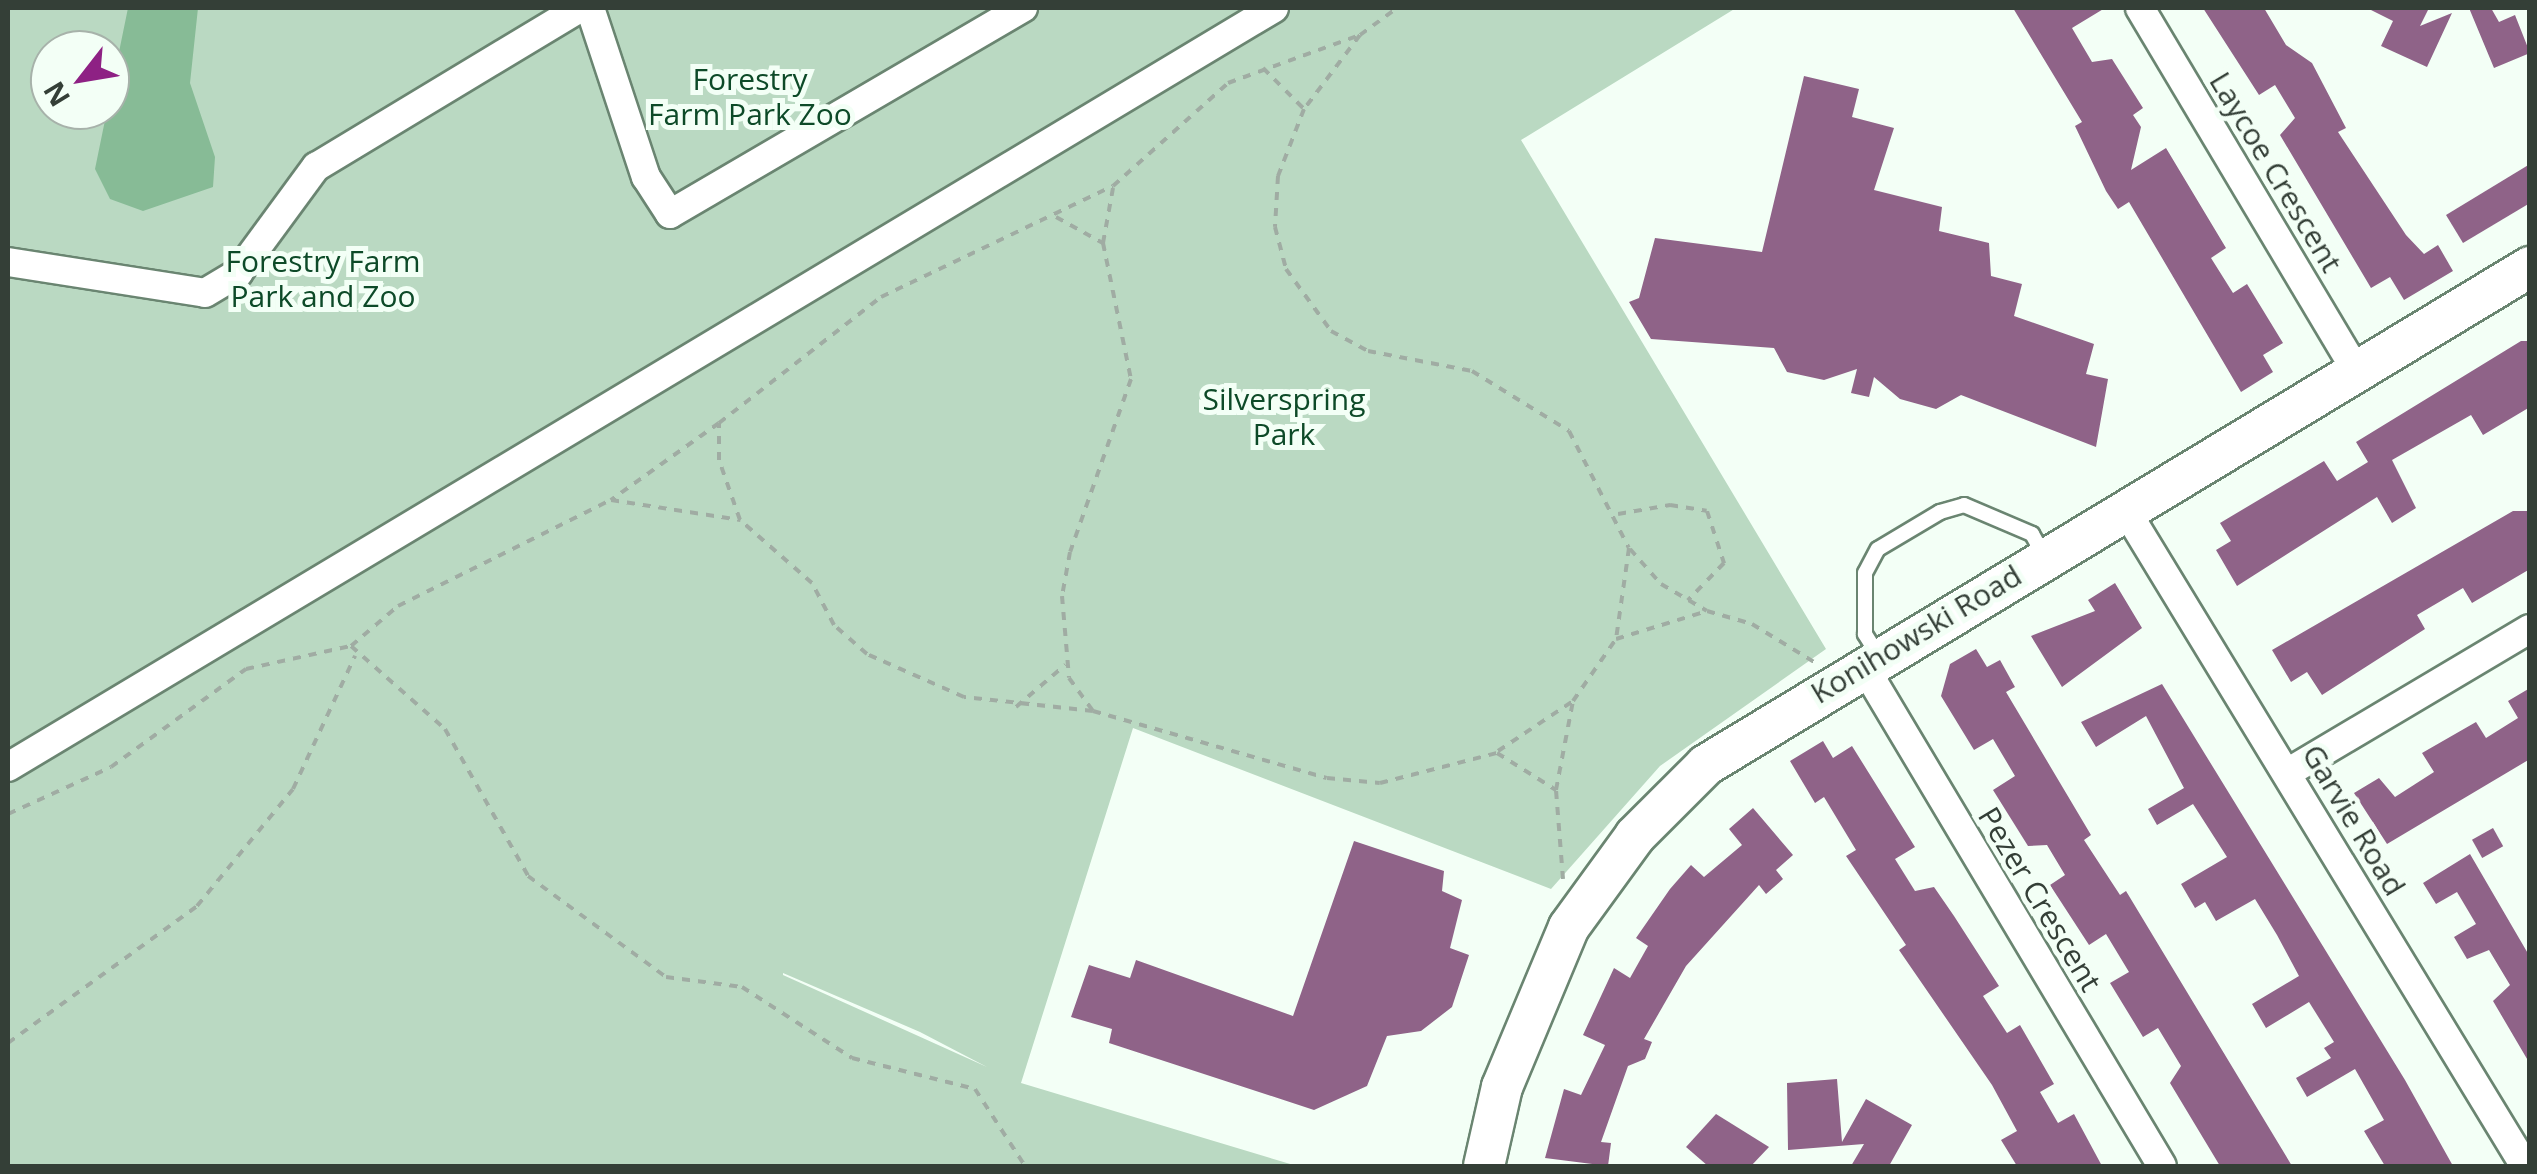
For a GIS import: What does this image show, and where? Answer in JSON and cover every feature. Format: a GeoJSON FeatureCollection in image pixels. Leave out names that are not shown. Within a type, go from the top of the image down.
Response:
{"type":"FeatureCollection","features":[{"type":"Feature","properties":{"kind":"street"},"geometry":{"type":"LineString","coordinates":[[8,262],[206,293],[238,273],[316,166],[580,8]]}},
{"type":"Feature","properties":{"kind":"street"},"geometry":{"type":"LineString","coordinates":[[590,8],[646,176],[670,214],[1023,8]]}},
{"type":"Feature","properties":{"kind":"street"},"geometry":{"type":"LineString","coordinates":[[8,766],[1274,8]]}},
{"type":"Feature","properties":{"kind":"street","name":"Laycoe Crescent"},"geometry":{"type":"LineString","coordinates":[[2140,8],[2356,370]]}},
{"type":"Feature","properties":{"kind":"street","name":"Konihowski Road"},"geometry":{"type":"LineString","coordinates":[[1484,1166],[1532,1005],[1587,898],[1706,765],[1861,667],[2530,267]]}},
{"type":"Feature","properties":{"kind":"street","name":"Garvie Road"},"geometry":{"type":"LineString","coordinates":[[2124,509],[2525,1166]]}},
{"type":"Feature","properties":{"kind":"street"},"geometry":{"type":"LineString","coordinates":[[2287,773],[2530,629]]}},
{"type":"Feature","properties":{"kind":"street","name":"Pezer Crescent"},"geometry":{"type":"LineString","coordinates":[[1861,667],[2162,1166]]}},
{"type":"Feature","properties":{"kind":"lane"},"geometry":{"type":"LineString","coordinates":[[1861,667],[1865,572],[1878,549],[1940,512],[1981,512],[2032,534],[2044,557]]}},
{"type":"Feature","properties":{"kind":"path"},"geometry":{"type":"LineString","coordinates":[[719,423],[719,460],[740,520],[812,583],[834,626],[867,654],[928,686],[1016,708],[1093,710],[1327,778],[1380,784],[1497,752],[1574,701],[1616,639],[1629,548],[1618,514],[1587,453],[1542,408],[1472,370],[1368,351],[1308,307],[1274,227],[1278,176],[1304,108],[1360,35],[1397,8]]}},
{"type":"Feature","properties":{"kind":"path"},"geometry":{"type":"LineString","coordinates":[[8,814],[111,767],[246,669],[351,646],[398,606],[610,500],[719,423],[864,308],[1113,186],[1182,116],[1262,68],[1360,35]]}},
{"type":"Feature","properties":{"kind":"path"},"geometry":{"type":"LineString","coordinates":[[1262,68],[1304,108]]}},
{"type":"Feature","properties":{"kind":"path"},"geometry":{"type":"LineString","coordinates":[[1093,710],[1066,664],[1070,552],[1130,379],[1103,243],[1113,186]]}},
{"type":"Feature","properties":{"kind":"path"},"geometry":{"type":"LineString","coordinates":[[1056,217],[1103,243]]}},
{"type":"Feature","properties":{"kind":"path"},"geometry":{"type":"LineString","coordinates":[[610,500],[740,520]]}},
{"type":"Feature","properties":{"kind":"path"},"geometry":{"type":"LineString","coordinates":[[1618,514],[1670,505],[1707,511],[1724,563],[1688,600]]}},
{"type":"Feature","properties":{"kind":"path"},"geometry":{"type":"LineString","coordinates":[[1629,548],[1688,600],[1707,611],[1832,664],[1861,667]]}},
{"type":"Feature","properties":{"kind":"path"},"geometry":{"type":"LineString","coordinates":[[1616,639],[1707,611]]}},
{"type":"Feature","properties":{"kind":"path"},"geometry":{"type":"LineString","coordinates":[[351,646],[356,656],[445,729],[511,832],[528,876],[666,977],[742,988],[852,1058],[974,1090],[1024,1166]]}},
{"type":"Feature","properties":{"kind":"path"},"geometry":{"type":"LineString","coordinates":[[8,1043],[197,906],[293,789],[356,656]]}},
{"type":"Feature","properties":{"kind":"path"},"geometry":{"type":"LineString","coordinates":[[1016,708],[1066,664]]}},
{"type":"Feature","properties":{"kind":"path"},"geometry":{"type":"LineString","coordinates":[[1567,886],[1556,790],[1574,701]]}},
{"type":"Feature","properties":{"kind":"path"},"geometry":{"type":"LineString","coordinates":[[1497,752],[1556,790]]}},
{"type":"Feature","properties":{"kind":"green space"},"geometry":{"type":"Polygon","coordinates":[[[8,8],[1736,8],[1521,140],[1826,649],[1660,766],[1551,889],[1133,728],[1021,1083],[1297,1166],[8,1166],[8,8]],[[783,973],[987,1067],[920,1032],[783,973]]]}},
{"type":"Feature","properties":{"kind":"shaded area"},"geometry":{"type":"Polygon","coordinates":[[[128,8],[198,8],[190,83],[215,157],[213,187],[143,211],[110,199],[95,169],[103,130],[130,130],[130,30],[123,30],[128,8]]]}},
{"type":"Feature","properties":{"kind":"building"},"geometry":{"type":"Polygon","coordinates":[[[2013,8],[2105,8],[2072,28],[2092,62],[2112,59],[2143,108],[2133,115],[2141,127],[2131,170],[2166,148],[2226,248],[2211,258],[2233,293],[2247,284],[2283,343],[2263,355],[2273,372],[2241,392],[2129,202],[2118,209],[2106,191],[2075,126],[2082,122],[2013,8]]]}},
{"type":"Feature","properties":{"kind":"building"},"geometry":{"type":"Polygon","coordinates":[[[2203,8],[2264,8],[2286,45],[2312,63],[2346,128],[2338,132],[2406,235],[2424,254],[2438,245],[2453,271],[2404,300],[2390,277],[2371,288],[2280,135],[2295,118],[2275,85],[2259,95],[2203,8]]]}},
{"type":"Feature","properties":{"kind":"building"},"geometry":{"type":"Polygon","coordinates":[[[2367,8],[2429,8],[2420,26],[2452,13],[2427,67],[2381,46],[2393,21],[2367,8]]]}},
{"type":"Feature","properties":{"kind":"building"},"geometry":{"type":"Polygon","coordinates":[[[2469,8],[2491,8],[2499,22],[2515,15],[2530,53],[2494,68],[2469,8]]]}},
{"type":"Feature","properties":{"kind":"building"},"geometry":{"type":"Polygon","coordinates":[[[1804,76],[1859,89],[1852,117],[1894,128],[1874,190],[1942,207],[1939,231],[1989,243],[1991,276],[2022,284],[2014,316],[2094,344],[2086,374],[2108,379],[2096,447],[1961,395],[1936,409],[1900,399],[1874,377],[1869,397],[1851,393],[1857,369],[1824,380],[1787,372],[1774,348],[1651,339],[1629,302],[1639,298],[1655,238],[1762,252],[1804,76]]]}},
{"type":"Feature","properties":{"kind":"building"},"geometry":{"type":"Polygon","coordinates":[[[2530,164],[2530,203],[2463,243],[2446,215],[2530,164]]]}},
{"type":"Feature","properties":{"kind":"building"},"geometry":{"type":"Polygon","coordinates":[[[2521,341],[2530,341],[2530,407],[2483,435],[2471,415],[2392,460],[2416,508],[2392,523],[2377,497],[2237,586],[2216,550],[2231,541],[2220,523],[2324,461],[2337,481],[2368,462],[2356,442],[2521,341]]]}},
{"type":"Feature","properties":{"kind":"building"},"geometry":{"type":"Polygon","coordinates":[[[2513,511],[2530,511],[2530,569],[2472,603],[2463,588],[2417,615],[2425,629],[2322,695],[2307,672],[2291,682],[2272,650],[2513,511]]]}},
{"type":"Feature","properties":{"kind":"building"},"geometry":{"type":"Polygon","coordinates":[[[2115,583],[2142,628],[2062,687],[2031,636],[2095,611],[2088,600],[2115,583]]]}},
{"type":"Feature","properties":{"kind":"building"},"geometry":{"type":"Polygon","coordinates":[[[1976,649],[1987,667],[2000,660],[2015,687],[2006,692],[2091,835],[2084,840],[2120,895],[2126,891],[2292,1166],[2220,1166],[2170,1083],[2181,1066],[2158,1028],[2143,1037],[2110,983],[2129,972],[2106,934],[2089,945],[2050,885],[2065,875],[2047,845],[2028,846],[1993,790],[2015,776],[1993,739],[1974,750],[1941,696],[1950,664],[1976,649]]]}},
{"type":"Feature","properties":{"kind":"building"},"geometry":{"type":"Polygon","coordinates":[[[2162,684],[2405,1080],[2453,1166],[2385,1166],[2364,1131],[2384,1120],[2355,1069],[2307,1097],[2296,1078],[2331,1058],[2324,1048],[2334,1042],[2309,1002],[2266,1028],[2252,1004],[2299,976],[2255,899],[2216,921],[2205,902],[2195,908],[2181,884],[2227,857],[2193,804],[2157,825],[2148,809],[2184,788],[2146,716],[2096,747],[2081,722],[2162,684]]]}},
{"type":"Feature","properties":{"kind":"building"},"geometry":{"type":"Polygon","coordinates":[[[2530,688],[2530,759],[2387,844],[2354,793],[2379,778],[2395,797],[2434,772],[2422,753],[2476,722],[2486,738],[2518,718],[2508,701],[2530,688]]]}},
{"type":"Feature","properties":{"kind":"building"},"geometry":{"type":"Polygon","coordinates":[[[1823,741],[1833,758],[1852,746],[1915,847],[1895,859],[1915,891],[1934,887],[1954,916],[1999,986],[1983,996],[2007,1033],[2020,1025],[2054,1084],[2040,1092],[2058,1123],[2074,1114],[2102,1166],[2017,1166],[2001,1140],[2017,1131],[1992,1085],[1899,950],[1906,945],[1846,856],[1856,850],[1824,797],[1815,803],[1790,761],[1823,741]]]}},
{"type":"Feature","properties":{"kind":"building"},"geometry":{"type":"Polygon","coordinates":[[[1753,808],[1793,855],[1776,870],[1783,879],[1766,894],[1759,885],[1686,966],[1644,1039],[1652,1042],[1645,1059],[1628,1066],[1601,1142],[1611,1143],[1608,1166],[1545,1158],[1564,1089],[1581,1095],[1605,1045],[1583,1035],[1614,968],[1630,978],[1648,946],[1636,938],[1670,889],[1691,865],[1704,877],[1742,845],[1729,829],[1753,808]]]}},
{"type":"Feature","properties":{"kind":"building"},"geometry":{"type":"Polygon","coordinates":[[[2493,828],[2503,846],[2482,858],[2472,840],[2493,828]]]}},
{"type":"Feature","properties":{"kind":"building"},"geometry":{"type":"Polygon","coordinates":[[[1354,841],[1444,871],[1442,891],[1462,900],[1450,948],[1469,955],[1452,1007],[1421,1031],[1387,1036],[1367,1086],[1314,1110],[1109,1043],[1112,1029],[1071,1017],[1089,965],[1130,978],[1136,960],[1293,1016],[1354,841]]]}},
{"type":"Feature","properties":{"kind":"building"},"geometry":{"type":"Polygon","coordinates":[[[2470,854],[2530,957],[2530,1064],[2493,1001],[2510,985],[2489,950],[2467,959],[2454,937],[2476,924],[2457,892],[2436,904],[2423,883],[2470,854]]]}},
{"type":"Feature","properties":{"kind":"building"},"geometry":{"type":"Polygon","coordinates":[[[1837,1079],[1842,1142],[1866,1099],[1912,1125],[1889,1166],[1851,1166],[1864,1144],[1788,1150],[1787,1083],[1837,1079]]]}},
{"type":"Feature","properties":{"kind":"building"},"geometry":{"type":"Polygon","coordinates":[[[1716,1114],[1769,1147],[1751,1166],[1708,1166],[1686,1147],[1716,1114]]]}},
{"type":"Feature","properties":{"kind":"park label","name":"Forestry Farm Park Zoo"},"geometry":{"type":"Point","coordinates":[750,96]}},
{"type":"Feature","properties":{"kind":"park label","name":"Forestry Farm Park and Zoo"},"geometry":{"type":"Point","coordinates":[323,278]}},
{"type":"Feature","properties":{"kind":"park label","name":"Silverspring Park"},"geometry":{"type":"Point","coordinates":[1284,416]}}]}
